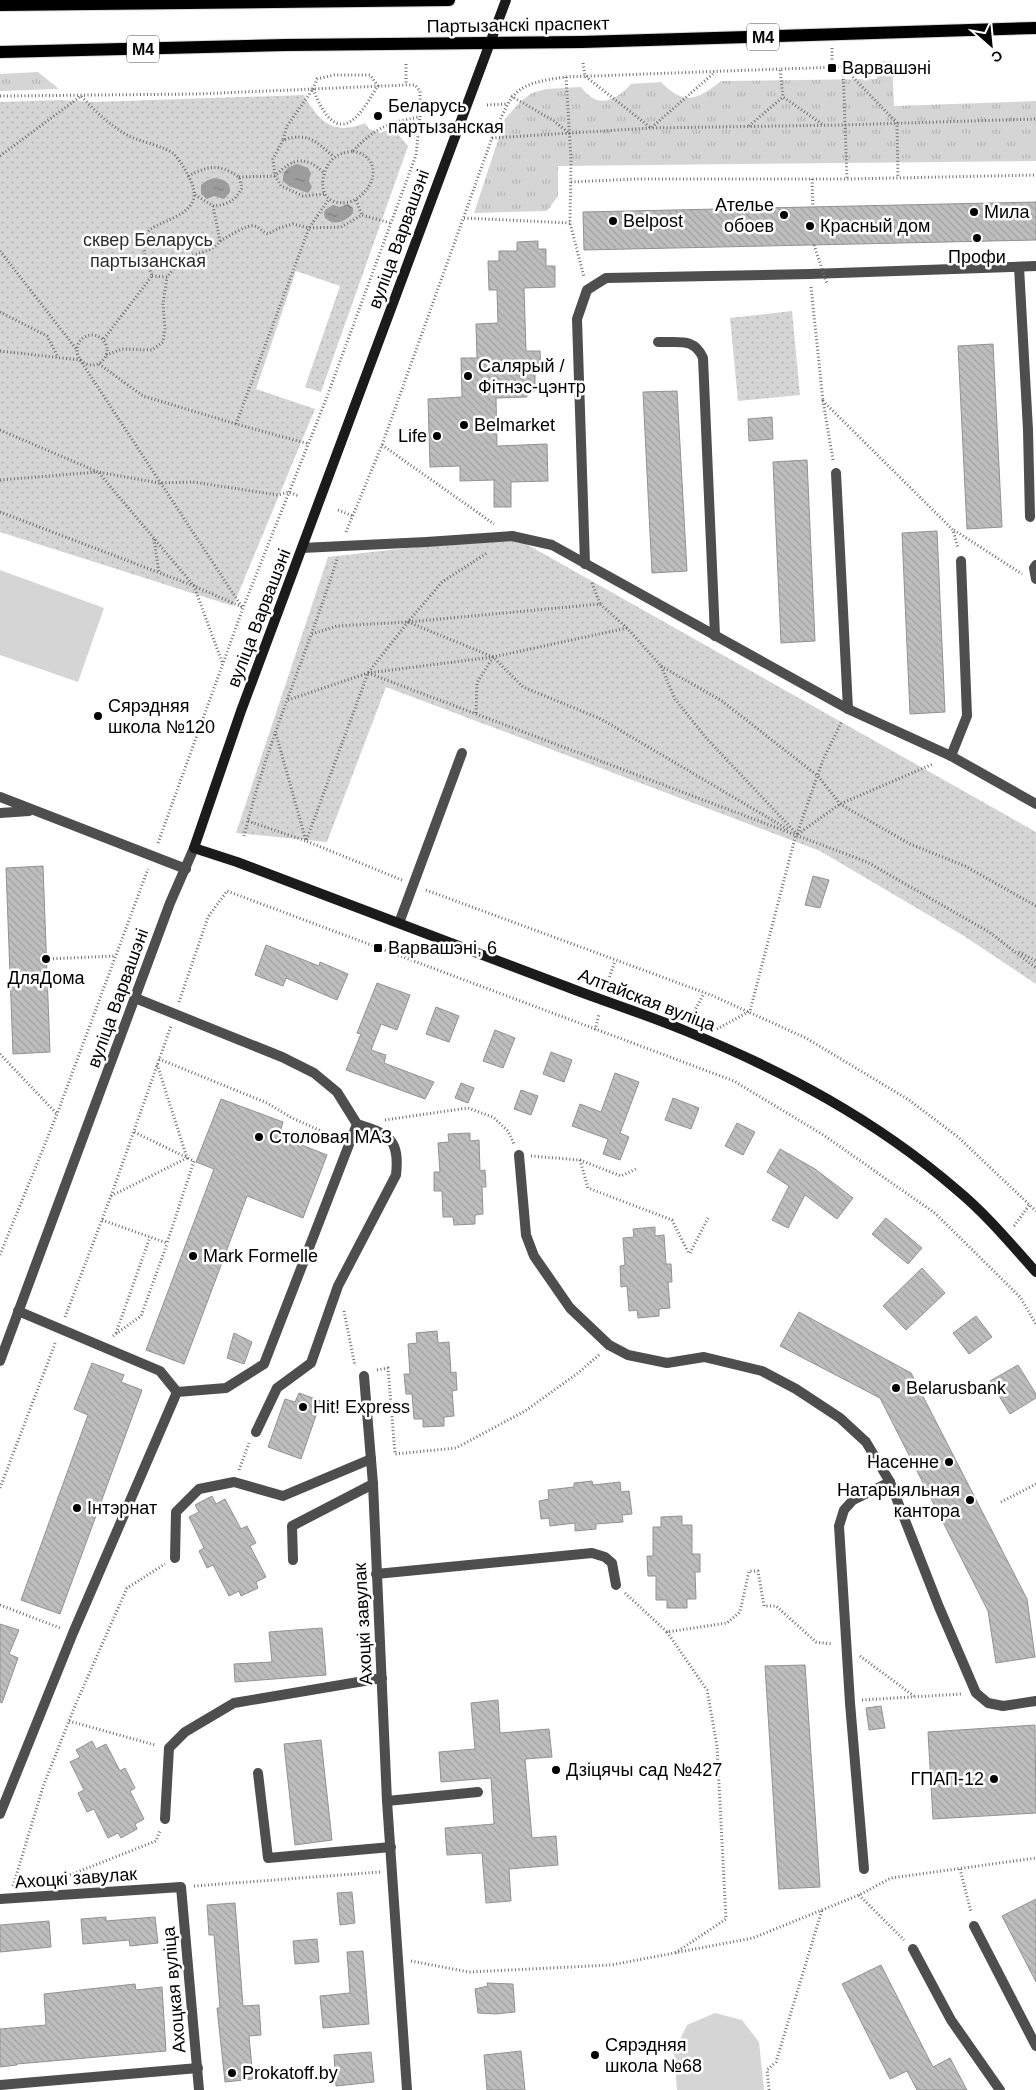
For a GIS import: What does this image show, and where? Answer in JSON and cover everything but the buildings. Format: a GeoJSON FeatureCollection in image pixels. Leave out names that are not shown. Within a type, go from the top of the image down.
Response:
{"type":"FeatureCollection","features":[{"type":"Feature","properties":{"kind":"main road","name":"Партызанскі праспект"},"geometry":{"type":"LineString","coordinates":[[0,5],[449,0]]}},
{"type":"Feature","properties":{"kind":"main road","name":"вуліца Варвашэні"},"geometry":{"type":"LineString","coordinates":[[194,848],[241,711],[506,0]]}},
{"type":"Feature","properties":{"kind":"main road","name":"Партызанскі праспект"},"geometry":{"type":"LineString","coordinates":[[0,52],[286,45],[582,42],[1036,28]]}},
{"type":"Feature","properties":{"kind":"main road","name":"Алтайская вуліца"},"geometry":{"type":"LineString","coordinates":[[194,848],[684,1030],[749,1058],[839,1104],[884,1133],[958,1191],[1006,1238],[1036,1272]]}},
{"type":"Feature","properties":{"kind":"street"},"geometry":{"type":"LineString","coordinates":[[585,564],[578,319],[587,290],[606,278],[810,274],[1036,266]]}},
{"type":"Feature","properties":{"kind":"street"},"geometry":{"type":"LineString","coordinates":[[1019,267],[1028,430],[1030,517]]}},
{"type":"Feature","properties":{"kind":"street"},"geometry":{"type":"LineString","coordinates":[[658,342],[692,343],[699,349],[703,358],[715,636]]}},
{"type":"Feature","properties":{"kind":"street"},"geometry":{"type":"LineString","coordinates":[[836,473],[848,709]]}},
{"type":"Feature","properties":{"kind":"street"},"geometry":{"type":"LineString","coordinates":[[302,548],[512,536],[552,545],[848,709],[951,756],[1036,804]]}},
{"type":"Feature","properties":{"kind":"street"},"geometry":{"type":"LineString","coordinates":[[951,756],[967,716],[961,561]]}},
{"type":"Feature","properties":{"kind":"street"},"geometry":{"type":"LineString","coordinates":[[1032,578],[1036,565]]}},
{"type":"Feature","properties":{"kind":"street"},"geometry":{"type":"LineString","coordinates":[[399,923],[462,753]]}},
{"type":"Feature","properties":{"kind":"street"},"geometry":{"type":"LineString","coordinates":[[0,797],[186,869]]}},
{"type":"Feature","properties":{"kind":"street"},"geometry":{"type":"LineString","coordinates":[[0,813],[33,810]]}},
{"type":"Feature","properties":{"kind":"street","name":"вуліца Варвашэні"},"geometry":{"type":"LineString","coordinates":[[0,1361],[170,903],[194,848]]}},
{"type":"Feature","properties":{"kind":"street"},"geometry":{"type":"LineString","coordinates":[[135,998],[282,1057],[314,1073],[337,1092],[357,1124],[375,1130],[392,1140],[398,1156],[396,1174],[338,1286],[311,1363],[277,1388],[256,1432]]}},
{"type":"Feature","properties":{"kind":"street"},"geometry":{"type":"LineString","coordinates":[[177,1392],[226,1388],[264,1364],[357,1124]]}},
{"type":"Feature","properties":{"kind":"street"},"geometry":{"type":"LineString","coordinates":[[519,1154],[526,1235],[534,1256],[570,1308],[609,1345],[628,1355],[667,1363],[704,1356],[762,1371],[796,1389],[840,1418],[866,1442],[890,1482],[939,1607],[976,1693],[988,1703],[1003,1706],[1036,1701]]}},
{"type":"Feature","properties":{"kind":"street"},"geometry":{"type":"LineString","coordinates":[[18,1311],[160,1371],[177,1392]]}},
{"type":"Feature","properties":{"kind":"street","name":"Ахоцкі завулак"},"geometry":{"type":"LineString","coordinates":[[364,1372],[373,1484],[387,1801],[407,2090]]}},
{"type":"Feature","properties":{"kind":"street"},"geometry":{"type":"LineString","coordinates":[[0,1814],[73,1633],[177,1392]]}},
{"type":"Feature","properties":{"kind":"street"},"geometry":{"type":"LineString","coordinates":[[175,1558],[176,1512],[199,1489],[234,1482],[283,1496],[371,1459]]}},
{"type":"Feature","properties":{"kind":"street"},"geometry":{"type":"LineString","coordinates":[[864,1869],[850,1703],[839,1526],[844,1510],[853,1500],[890,1482]]}},
{"type":"Feature","properties":{"kind":"street"},"geometry":{"type":"LineString","coordinates":[[293,1560],[292,1526],[373,1484]]}},
{"type":"Feature","properties":{"kind":"street"},"geometry":{"type":"LineString","coordinates":[[376,1574],[592,1553],[605,1557],[612,1563],[616,1585]]}},
{"type":"Feature","properties":{"kind":"street"},"geometry":{"type":"LineString","coordinates":[[165,1819],[169,1748],[185,1732],[234,1704],[382,1678]]}},
{"type":"Feature","properties":{"kind":"street"},"geometry":{"type":"LineString","coordinates":[[258,1773],[268,1858],[391,1846]]}},
{"type":"Feature","properties":{"kind":"street"},"geometry":{"type":"LineString","coordinates":[[387,1801],[478,1792]]}},
{"type":"Feature","properties":{"kind":"street","name":"Ахоцкі завулак"},"geometry":{"type":"LineString","coordinates":[[5,1899],[181,1887]]}},
{"type":"Feature","properties":{"kind":"street","name":"Ахоцкая вуліца"},"geometry":{"type":"LineString","coordinates":[[181,1887],[200,2090]]}},
{"type":"Feature","properties":{"kind":"street"},"geometry":{"type":"LineString","coordinates":[[974,1926],[1036,2046]]}},
{"type":"Feature","properties":{"kind":"street"},"geometry":{"type":"LineString","coordinates":[[913,1949],[951,2020],[1000,2090]]}},
{"type":"Feature","properties":{"kind":"street"},"geometry":{"type":"LineString","coordinates":[[0,2086],[198,2068]]}},
{"type":"Feature","properties":{"kind":"path"},"geometry":{"type":"LineString","coordinates":[[583,63],[585,76],[651,128]]}},
{"type":"Feature","properties":{"kind":"path"},"geometry":{"type":"LineString","coordinates":[[406,64],[406,85]]}},
{"type":"Feature","properties":{"kind":"path"},"geometry":{"type":"LineString","coordinates":[[843,67],[847,179]]}},
{"type":"Feature","properties":{"kind":"path"},"geometry":{"type":"LineString","coordinates":[[244,836],[276,733],[312,634],[341,545],[382,445],[492,138],[511,96],[539,80],[566,77],[843,67],[896,123],[898,178]]}},
{"type":"Feature","properties":{"kind":"path"},"geometry":{"type":"LineString","coordinates":[[780,69],[783,98]]}},
{"type":"Feature","properties":{"kind":"path"},"geometry":{"type":"LineString","coordinates":[[651,128],[715,72]]}},
{"type":"Feature","properties":{"kind":"path"},"geometry":{"type":"LineString","coordinates":[[325,194],[303,196],[281,186],[275,176],[273,159],[284,140],[287,126],[313,89],[317,79],[334,75],[370,74],[378,86]]}},
{"type":"Feature","properties":{"kind":"path"},"geometry":{"type":"LineString","coordinates":[[566,77],[570,134],[570,222],[587,290]]}},
{"type":"Feature","properties":{"kind":"path"},"geometry":{"type":"LineString","coordinates":[[0,96],[81,96],[406,85],[414,85],[420,91],[420,117],[416,155],[309,444],[242,608],[158,842]]}},
{"type":"Feature","properties":{"kind":"path"},"geometry":{"type":"LineString","coordinates":[[313,89],[323,111],[330,119],[338,123],[346,123],[355,119],[378,86]]}},
{"type":"Feature","properties":{"kind":"path"},"geometry":{"type":"LineString","coordinates":[[0,156],[81,96]]}},
{"type":"Feature","properties":{"kind":"path"},"geometry":{"type":"LineString","coordinates":[[81,96],[102,119],[131,137],[173,154],[192,183],[194,194],[190,205],[184,212],[148,231],[145,236],[143,247],[152,276]]}},
{"type":"Feature","properties":{"kind":"path"},"geometry":{"type":"LineString","coordinates":[[511,96],[554,121],[570,134]]}},
{"type":"Feature","properties":{"kind":"path"},"geometry":{"type":"LineString","coordinates":[[783,98],[822,124]]}},
{"type":"Feature","properties":{"kind":"path"},"geometry":{"type":"LineString","coordinates":[[749,126],[783,98]]}},
{"type":"Feature","properties":{"kind":"path"},"geometry":{"type":"LineString","coordinates":[[487,105],[508,104]]}},
{"type":"Feature","properties":{"kind":"path"},"geometry":{"type":"LineString","coordinates":[[420,105],[440,105]]}},
{"type":"Feature","properties":{"kind":"path"},"geometry":{"type":"LineString","coordinates":[[354,151],[368,136],[394,121],[420,117]]}},
{"type":"Feature","properties":{"kind":"path"},"geometry":{"type":"LineString","coordinates":[[492,138],[651,128],[844,125],[1036,119]]}},
{"type":"Feature","properties":{"kind":"path"},"geometry":{"type":"LineString","coordinates":[[284,140],[296,136],[308,137],[334,157]]}},
{"type":"Feature","properties":{"kind":"path"},"geometry":{"type":"LineString","coordinates":[[345,152],[361,152],[373,166],[374,175],[366,190],[356,200],[345,203],[329,199],[325,194],[322,184],[324,173],[334,157],[345,152]]}},
{"type":"Feature","properties":{"kind":"path"},"geometry":{"type":"LineString","coordinates":[[187,176],[205,168],[216,167],[228,170],[239,177],[275,176],[285,166],[300,161],[314,164],[324,173]]}},
{"type":"Feature","properties":{"kind":"path"},"geometry":{"type":"LineString","coordinates":[[571,182],[636,179],[847,179],[1036,175]]}},
{"type":"Feature","properties":{"kind":"path"},"geometry":{"type":"LineString","coordinates":[[194,194],[213,206],[226,205],[237,198],[242,188],[239,177]]}},
{"type":"Feature","properties":{"kind":"path"},"geometry":{"type":"LineString","coordinates":[[812,179],[813,207]]}},
{"type":"Feature","properties":{"kind":"path"},"geometry":{"type":"LineString","coordinates":[[236,424],[309,228],[329,199]]}},
{"type":"Feature","properties":{"kind":"path"},"geometry":{"type":"LineString","coordinates":[[356,200],[362,215]]}},
{"type":"Feature","properties":{"kind":"path"},"geometry":{"type":"LineString","coordinates":[[213,206],[220,241]]}},
{"type":"Feature","properties":{"kind":"path"},"geometry":{"type":"LineString","coordinates":[[106,355],[122,349],[152,350],[163,342],[165,328],[163,304],[166,277],[174,267],[186,258],[210,251],[220,241],[235,234],[244,226],[255,226],[268,234],[293,224],[309,228],[341,227],[362,215],[390,223]]}},
{"type":"Feature","properties":{"kind":"path"},"geometry":{"type":"LineString","coordinates":[[464,218],[570,222]]}},
{"type":"Feature","properties":{"kind":"path"},"geometry":{"type":"LineString","coordinates":[[814,245],[827,284]]}},
{"type":"Feature","properties":{"kind":"path"},"geometry":{"type":"LineString","coordinates":[[0,251],[77,350],[80,360],[242,608]]}},
{"type":"Feature","properties":{"kind":"path"},"geometry":{"type":"LineString","coordinates":[[152,276],[166,277]]}},
{"type":"Feature","properties":{"kind":"path"},"geometry":{"type":"LineString","coordinates":[[103,340],[152,276]]}},
{"type":"Feature","properties":{"kind":"path"},"geometry":{"type":"LineString","coordinates":[[811,285],[823,401],[836,473]]}},
{"type":"Feature","properties":{"kind":"path"},"geometry":{"type":"LineString","coordinates":[[0,312],[47,336],[58,357]]}},
{"type":"Feature","properties":{"kind":"path"},"geometry":{"type":"LineString","coordinates":[[77,350],[80,341],[89,335],[94,335],[103,340],[107,349],[106,355],[99,364]]}},
{"type":"Feature","properties":{"kind":"path"},"geometry":{"type":"LineString","coordinates":[[0,350],[80,360],[89,365],[99,364],[143,396],[309,444]]}},
{"type":"Feature","properties":{"kind":"path"},"geometry":{"type":"LineString","coordinates":[[823,401],[953,530],[1032,578]]}},
{"type":"Feature","properties":{"kind":"path"},"geometry":{"type":"LineString","coordinates":[[0,430],[98,472],[159,483],[193,482],[278,495],[288,492],[299,496]]}},
{"type":"Feature","properties":{"kind":"path"},"geometry":{"type":"LineString","coordinates":[[382,445],[512,536]]}},
{"type":"Feature","properties":{"kind":"path"},"geometry":{"type":"LineString","coordinates":[[0,480],[98,472]]}},
{"type":"Feature","properties":{"kind":"path"},"geometry":{"type":"LineString","coordinates":[[98,472],[194,586],[222,662]]}},
{"type":"Feature","properties":{"kind":"path"},"geometry":{"type":"LineString","coordinates":[[338,510],[353,516]]}},
{"type":"Feature","properties":{"kind":"path"},"geometry":{"type":"LineString","coordinates":[[0,512],[194,586],[242,608]]}},
{"type":"Feature","properties":{"kind":"path"},"geometry":{"type":"LineString","coordinates":[[953,530],[961,561]]}},
{"type":"Feature","properties":{"kind":"path"},"geometry":{"type":"LineString","coordinates":[[154,538],[159,573]]}},
{"type":"Feature","properties":{"kind":"path"},"geometry":{"type":"LineString","coordinates":[[306,841],[368,673],[442,582],[488,551]]}},
{"type":"Feature","properties":{"kind":"path"},"geometry":{"type":"LineString","coordinates":[[312,634],[337,626],[408,622],[600,604],[627,628],[661,666],[722,701],[818,776],[840,804],[910,844],[965,866],[1036,906]]}},
{"type":"Feature","properties":{"kind":"path"},"geometry":{"type":"LineString","coordinates":[[408,622],[493,657],[523,687],[601,719],[797,835]]}},
{"type":"Feature","properties":{"kind":"path"},"geometry":{"type":"LineString","coordinates":[[288,700],[368,673],[493,657],[627,628]]}},
{"type":"Feature","properties":{"kind":"path"},"geometry":{"type":"LineString","coordinates":[[476,713],[477,684],[493,657]]}},
{"type":"Feature","properties":{"kind":"path"},"geometry":{"type":"LineString","coordinates":[[661,666],[675,699],[708,739],[797,835]]}},
{"type":"Feature","properties":{"kind":"path"},"geometry":{"type":"LineString","coordinates":[[368,673],[867,862],[989,932],[1036,968]]}},
{"type":"Feature","properties":{"kind":"path"},"geometry":{"type":"LineString","coordinates":[[701,1037],[750,1011],[797,835],[823,760],[848,709]]}},
{"type":"Feature","properties":{"kind":"path"},"geometry":{"type":"LineString","coordinates":[[276,733],[306,841]]}},
{"type":"Feature","properties":{"kind":"path"},"geometry":{"type":"LineString","coordinates":[[797,835],[840,804],[951,756]]}},
{"type":"Feature","properties":{"kind":"path"},"geometry":{"type":"LineString","coordinates":[[248,821],[306,841],[414,885],[704,993],[750,1011],[806,1038],[909,1100],[958,1137],[1036,1211]]}},
{"type":"Feature","properties":{"kind":"path"},"geometry":{"type":"LineString","coordinates":[[0,1255],[57,1114],[148,868]]}},
{"type":"Feature","properties":{"kind":"path"},"geometry":{"type":"LineString","coordinates":[[0,1488],[111,1196],[208,917],[226,891],[734,1081],[825,1136],[936,1214],[1020,1297],[1036,1324]]}},
{"type":"Feature","properties":{"kind":"path"},"geometry":{"type":"LineString","coordinates":[[1012,950],[1036,961]]}},
{"type":"Feature","properties":{"kind":"path"},"geometry":{"type":"LineString","coordinates":[[46,960],[116,956]]}},
{"type":"Feature","properties":{"kind":"path"},"geometry":{"type":"LineString","coordinates":[[606,987],[615,961]]}},
{"type":"Feature","properties":{"kind":"path"},"geometry":{"type":"LineString","coordinates":[[684,1030],[704,993]]}},
{"type":"Feature","properties":{"kind":"path"},"geometry":{"type":"LineString","coordinates":[[596,1030],[599,1014]]}},
{"type":"Feature","properties":{"kind":"path"},"geometry":{"type":"LineString","coordinates":[[0,1054],[57,1114]]}},
{"type":"Feature","properties":{"kind":"path"},"geometry":{"type":"LineString","coordinates":[[159,1059],[267,1103],[292,1118],[350,1143]]}},
{"type":"Feature","properties":{"kind":"path"},"geometry":{"type":"LineString","coordinates":[[157,1064],[188,1158]]}},
{"type":"Feature","properties":{"kind":"path"},"geometry":{"type":"LineString","coordinates":[[357,1124],[468,1108],[493,1117],[508,1130],[519,1154],[580,1160],[621,1176],[638,1168]]}},
{"type":"Feature","properties":{"kind":"path"},"geometry":{"type":"LineString","coordinates":[[100,1345],[141,1316],[194,1160],[134,1132]]}},
{"type":"Feature","properties":{"kind":"path"},"geometry":{"type":"LineString","coordinates":[[111,1196],[188,1158]]}},
{"type":"Feature","properties":{"kind":"path"},"geometry":{"type":"LineString","coordinates":[[580,1160],[588,1188],[672,1220],[689,1254],[708,1218]]}},
{"type":"Feature","properties":{"kind":"path"},"geometry":{"type":"LineString","coordinates":[[1006,1238],[1030,1204]]}},
{"type":"Feature","properties":{"kind":"path"},"geometry":{"type":"LineString","coordinates":[[102,1220],[167,1243]]}},
{"type":"Feature","properties":{"kind":"path"},"geometry":{"type":"LineString","coordinates":[[116,1334],[150,1237]]}},
{"type":"Feature","properties":{"kind":"path"},"geometry":{"type":"LineString","coordinates":[[346,1319],[364,1372],[388,1368],[396,1454],[456,1448],[525,1410],[578,1373],[609,1345]]}},
{"type":"Feature","properties":{"kind":"path"},"geometry":{"type":"LineString","coordinates":[[234,1482],[256,1432]]}},
{"type":"Feature","properties":{"kind":"path"},"geometry":{"type":"LineString","coordinates":[[1001,1502],[1036,1484]]}},
{"type":"Feature","properties":{"kind":"path"},"geometry":{"type":"LineString","coordinates":[[5,1899],[43,1787],[69,1721],[127,1588],[175,1558]]}},
{"type":"Feature","properties":{"kind":"path"},"geometry":{"type":"LineString","coordinates":[[667,1632],[727,1622],[740,1612],[749,1571],[758,1571],[764,1606],[776,1606],[816,1642]]}},
{"type":"Feature","properties":{"kind":"path"},"geometry":{"type":"LineString","coordinates":[[616,1585],[667,1632],[707,1690],[717,1746],[726,1919],[673,1955]]}},
{"type":"Feature","properties":{"kind":"path"},"geometry":{"type":"LineString","coordinates":[[0,1605],[73,1633]]}},
{"type":"Feature","properties":{"kind":"path"},"geometry":{"type":"LineString","coordinates":[[846,1646],[914,1696]]}},
{"type":"Feature","properties":{"kind":"path"},"geometry":{"type":"LineString","coordinates":[[850,1703],[914,1696],[976,1693]]}},
{"type":"Feature","properties":{"kind":"path"},"geometry":{"type":"LineString","coordinates":[[69,1721],[169,1748]]}},
{"type":"Feature","properties":{"kind":"path"},"geometry":{"type":"LineString","coordinates":[[55,1880],[156,1840],[165,1819]]}},
{"type":"Feature","properties":{"kind":"path"},"geometry":{"type":"LineString","coordinates":[[398,1958],[469,1972],[611,1965],[673,1955],[753,1938],[859,1895],[891,1878],[1036,1858]]}},
{"type":"Feature","properties":{"kind":"path"},"geometry":{"type":"LineString","coordinates":[[960,1869],[974,1926]]}},
{"type":"Feature","properties":{"kind":"path"},"geometry":{"type":"LineString","coordinates":[[181,1887],[393,1872]]}},
{"type":"Feature","properties":{"kind":"path"},"geometry":{"type":"LineString","coordinates":[[859,1895],[913,1949]]}},
{"type":"Feature","properties":{"kind":"path"},"geometry":{"type":"LineString","coordinates":[[769,2090],[767,2070],[776,2062],[822,1910]]}},
{"type":"Feature","properties":{"kind":"green space"},"geometry":{"type":"Polygon","coordinates":[[[892,61],[894,106],[1036,101],[1036,161],[558,166],[558,196],[547,211],[474,213],[505,119],[520,102],[532,93],[546,89],[581,87],[593,98],[606,100],[619,95],[631,84],[661,82],[677,95],[691,98],[705,93],[721,81],[877,79],[876,62],[892,61]]]}},
{"type":"Feature","properties":{"kind":"green space"},"geometry":{"type":"Polygon","coordinates":[[[38,72],[59,89],[0,91],[0,74],[38,72]]]}},
{"type":"Feature","properties":{"kind":"green space","name":"сквер Беларусь партызанская"},"geometry":{"type":"Polygon","coordinates":[[[304,95],[316,113],[328,124],[344,128],[365,123],[369,129],[381,133],[392,127],[408,146],[321,392],[305,387],[340,286],[296,271],[256,389],[315,409],[233,606],[0,532],[0,102],[60,100],[93,102],[304,95]]]}},
{"type":"Feature","properties":{"kind":"green space"},"geometry":{"type":"Polygon","coordinates":[[[792,311],[800,395],[738,401],[730,318],[792,311]]]}},
{"type":"Feature","properties":{"kind":"green space"},"geometry":{"type":"Polygon","coordinates":[[[512,536],[1036,832],[1036,984],[964,936],[820,851],[386,687],[327,842],[236,833],[328,557],[512,536]]]}},
{"type":"Feature","properties":{"kind":"green space"},"geometry":{"type":"Polygon","coordinates":[[[0,570],[104,608],[78,682],[0,655],[0,570]]]}},
{"type":"Feature","properties":{"kind":"green space"},"geometry":{"type":"Polygon","coordinates":[[[715,2013],[742,2020],[759,2042],[764,2090],[677,2090],[674,2052],[687,2025],[715,2013]]]}},
{"type":"Feature","properties":{"kind":"water"},"geometry":{"type":"Polygon","coordinates":[[[298,164],[308,168],[311,173],[309,181],[312,187],[308,193],[289,186],[283,181],[287,169],[298,164]]]}},
{"type":"Feature","properties":{"kind":"water"},"geometry":{"type":"Polygon","coordinates":[[[214,178],[228,183],[230,192],[224,199],[214,196],[207,199],[201,194],[201,185],[214,178]]]}},
{"type":"Feature","properties":{"kind":"water"},"geometry":{"type":"Polygon","coordinates":[[[348,204],[353,208],[353,213],[347,218],[340,222],[333,222],[325,218],[325,210],[333,205],[340,207],[348,204]]]}},
{"type":"Feature","properties":{"kind":"place","name":"Варвашэні"},"geometry":{"type":"Point","coordinates":[832,68]}},
{"type":"Feature","properties":{"kind":"place","name":"Беларусь партызанская"},"geometry":{"type":"Point","coordinates":[378,116]}},
{"type":"Feature","properties":{"kind":"place","name":"Мила"},"geometry":{"type":"Point","coordinates":[974,212]}},
{"type":"Feature","properties":{"kind":"place","name":"Ателье обоев"},"geometry":{"type":"Point","coordinates":[784,215]}},
{"type":"Feature","properties":{"kind":"place","name":"Belpost"},"geometry":{"type":"Point","coordinates":[613,221]}},
{"type":"Feature","properties":{"kind":"place","name":"Красный дом"},"geometry":{"type":"Point","coordinates":[810,226]}},
{"type":"Feature","properties":{"kind":"place","name":"Профи"},"geometry":{"type":"Point","coordinates":[977,238]}},
{"type":"Feature","properties":{"kind":"place","name":"Салярый / Фітнэс-цэнтр"},"geometry":{"type":"Point","coordinates":[468,376]}},
{"type":"Feature","properties":{"kind":"place","name":"Belmarket"},"geometry":{"type":"Point","coordinates":[464,425]}},
{"type":"Feature","properties":{"kind":"place","name":"Life"},"geometry":{"type":"Point","coordinates":[437,436]}},
{"type":"Feature","properties":{"kind":"place","name":"Сярэдняя школа №120"},"geometry":{"type":"Point","coordinates":[98,716]}},
{"type":"Feature","properties":{"kind":"place","name":"Варвашэні, 6"},"geometry":{"type":"Point","coordinates":[378,948]}},
{"type":"Feature","properties":{"kind":"place","name":"ДляДома"},"geometry":{"type":"Point","coordinates":[46,959]}},
{"type":"Feature","properties":{"kind":"place","name":"Столовая МАЗ"},"geometry":{"type":"Point","coordinates":[259,1137]}},
{"type":"Feature","properties":{"kind":"place","name":"Mark Formelle"},"geometry":{"type":"Point","coordinates":[193,1256]}},
{"type":"Feature","properties":{"kind":"place","name":"Belarusbank"},"geometry":{"type":"Point","coordinates":[896,1388]}},
{"type":"Feature","properties":{"kind":"place","name":"Hit! Express"},"geometry":{"type":"Point","coordinates":[303,1407]}},
{"type":"Feature","properties":{"kind":"place","name":"Насенне"},"geometry":{"type":"Point","coordinates":[949,1462]}},
{"type":"Feature","properties":{"kind":"place","name":"Натарыяльная кантора"},"geometry":{"type":"Point","coordinates":[970,1500]}},
{"type":"Feature","properties":{"kind":"place","name":"Інтэрнат"},"geometry":{"type":"Point","coordinates":[77,1508]}},
{"type":"Feature","properties":{"kind":"place","name":"Дзіцячы сад №427"},"geometry":{"type":"Point","coordinates":[556,1770]}},
{"type":"Feature","properties":{"kind":"place","name":"ГПАП-12"},"geometry":{"type":"Point","coordinates":[994,1779]}},
{"type":"Feature","properties":{"kind":"place","name":"Сярэдняя школа №68"},"geometry":{"type":"Point","coordinates":[595,2055]}},
{"type":"Feature","properties":{"kind":"place","name":"Prokatoff.by"},"geometry":{"type":"Point","coordinates":[232,2073]}}]}
